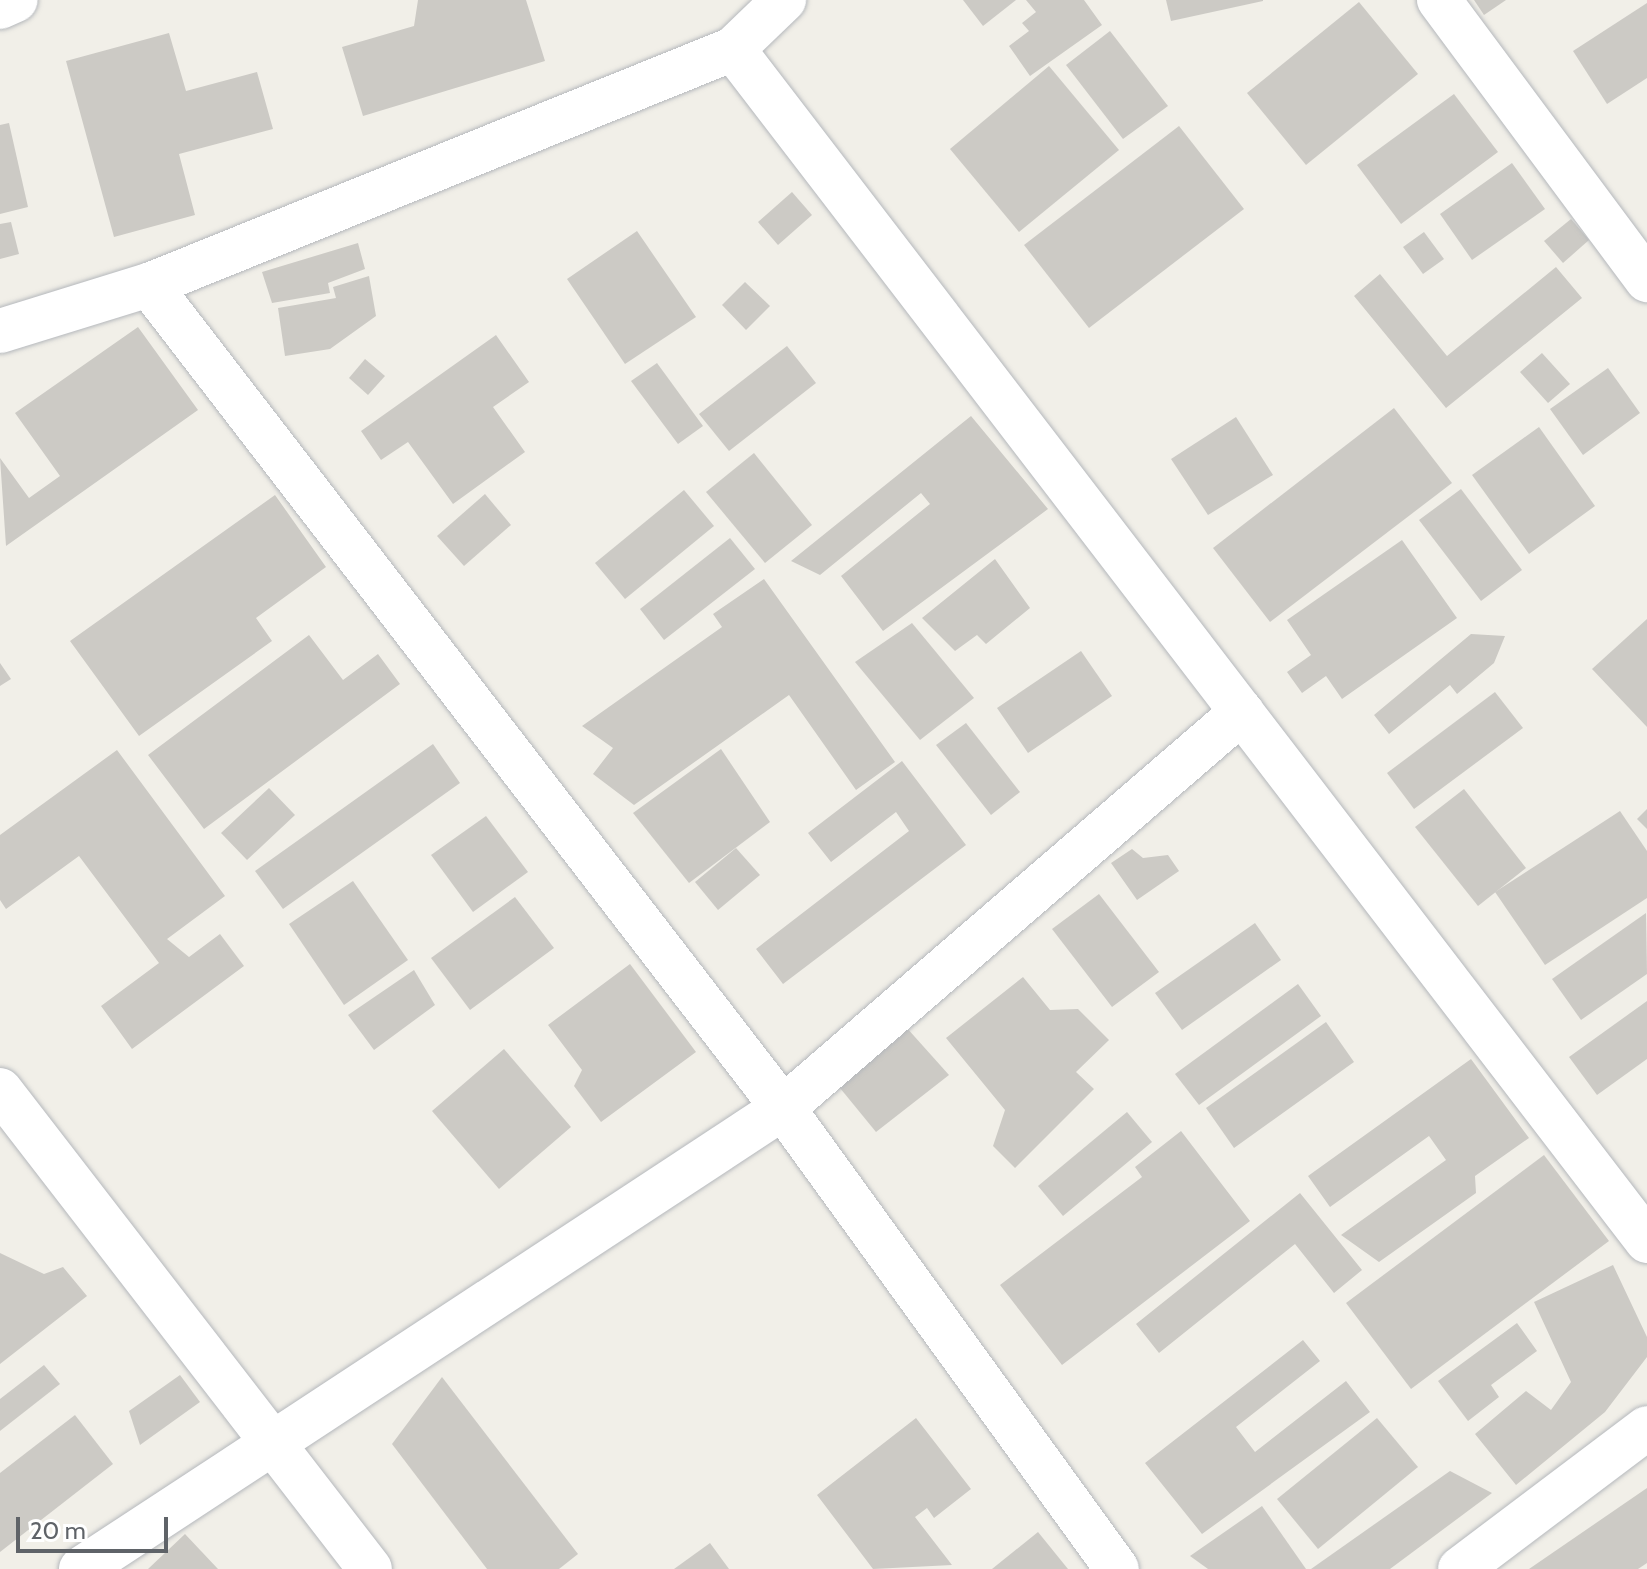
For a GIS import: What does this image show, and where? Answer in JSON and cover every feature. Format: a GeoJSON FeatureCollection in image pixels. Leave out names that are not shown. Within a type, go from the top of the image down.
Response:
{"type":"FeatureCollection","features":[{"type":"Feature","properties":{"kind":"street"},"geometry":{"type":"LineString","coordinates":[[0,7],[16,0]]}},
{"type":"Feature","properties":{"kind":"street"},"geometry":{"type":"LineString","coordinates":[[0,331],[149,285],[733,49],[784,0]]}},
{"type":"Feature","properties":{"kind":"street"},"geometry":{"type":"LineString","coordinates":[[1439,0],[1647,280]]}},
{"type":"Feature","properties":{"kind":"street"},"geometry":{"type":"LineString","coordinates":[[733,49],[1647,1241]]}},
{"type":"Feature","properties":{"kind":"street"},"geometry":{"type":"LineString","coordinates":[[149,285],[783,1108],[1117,1569]]}},
{"type":"Feature","properties":{"kind":"street"},"geometry":{"type":"LineString","coordinates":[[81,1569],[271,1438],[783,1108],[1242,712]]}},
{"type":"Feature","properties":{"kind":"street"},"geometry":{"type":"LineString","coordinates":[[0,1090],[370,1569]]}},
{"type":"Feature","properties":{"kind":"street"},"geometry":{"type":"LineString","coordinates":[[1460,1569],[1647,1428]]}},
{"type":"Feature","properties":{"kind":"building"},"geometry":{"type":"Polygon","coordinates":[[[418,0],[526,0],[545,61],[363,116],[342,47],[414,26],[418,0]]]}},
{"type":"Feature","properties":{"kind":"building"},"geometry":{"type":"Polygon","coordinates":[[[963,0],[1016,0],[983,26],[963,0]]]}},
{"type":"Feature","properties":{"kind":"building"},"geometry":{"type":"Polygon","coordinates":[[[1026,0],[1084,0],[1102,25],[1030,76],[1009,46],[1029,31],[1022,23],[1036,12],[1026,0]]]}},
{"type":"Feature","properties":{"kind":"building"},"geometry":{"type":"Polygon","coordinates":[[[1166,0],[1263,0],[1263,1],[1171,21],[1166,0]]]}},
{"type":"Feature","properties":{"kind":"building"},"geometry":{"type":"Polygon","coordinates":[[[1474,0],[1506,0],[1484,15],[1474,0]]]}},
{"type":"Feature","properties":{"kind":"building"},"geometry":{"type":"Polygon","coordinates":[[[1359,2],[1418,74],[1306,165],[1247,93],[1359,2]]]}},
{"type":"Feature","properties":{"kind":"building"},"geometry":{"type":"Polygon","coordinates":[[[1647,3],[1647,78],[1607,104],[1573,51],[1647,3]]]}},
{"type":"Feature","properties":{"kind":"building"},"geometry":{"type":"Polygon","coordinates":[[[1110,31],[1168,106],[1123,139],[1066,65],[1110,31]]]}},
{"type":"Feature","properties":{"kind":"building"},"geometry":{"type":"Polygon","coordinates":[[[169,33],[186,91],[257,72],[273,129],[179,154],[195,215],[114,237],[66,61],[169,33]]]}},
{"type":"Feature","properties":{"kind":"building"},"geometry":{"type":"Polygon","coordinates":[[[1049,66],[1119,150],[1019,232],[950,149],[1049,66]]]}},
{"type":"Feature","properties":{"kind":"building"},"geometry":{"type":"Polygon","coordinates":[[[1454,94],[1498,152],[1401,224],[1357,165],[1454,94]]]}},
{"type":"Feature","properties":{"kind":"building"},"geometry":{"type":"Polygon","coordinates":[[[9,123],[28,207],[0,214],[0,125],[9,123]]]}},
{"type":"Feature","properties":{"kind":"building"},"geometry":{"type":"Polygon","coordinates":[[[1179,126],[1244,209],[1089,328],[1024,245],[1179,126]]]}},
{"type":"Feature","properties":{"kind":"building"},"geometry":{"type":"Polygon","coordinates":[[[1512,163],[1545,209],[1472,260],[1440,214],[1512,163]]]}},
{"type":"Feature","properties":{"kind":"building"},"geometry":{"type":"Polygon","coordinates":[[[792,192],[812,215],[778,245],[758,222],[792,192]]]}},
{"type":"Feature","properties":{"kind":"building"},"geometry":{"type":"Polygon","coordinates":[[[1571,219],[1589,240],[1563,263],[1544,241],[1571,219]]]}},
{"type":"Feature","properties":{"kind":"building"},"geometry":{"type":"Polygon","coordinates":[[[11,222],[19,254],[0,259],[0,224],[11,222]]]}},
{"type":"Feature","properties":{"kind":"building"},"geometry":{"type":"Polygon","coordinates":[[[637,231],[696,317],[625,364],[567,279],[637,231]]]}},
{"type":"Feature","properties":{"kind":"building"},"geometry":{"type":"Polygon","coordinates":[[[1424,232],[1444,259],[1423,274],[1403,247],[1424,232]]]}},
{"type":"Feature","properties":{"kind":"building"},"geometry":{"type":"Polygon","coordinates":[[[358,243],[365,269],[328,283],[330,293],[272,303],[262,272],[358,243]]]}},
{"type":"Feature","properties":{"kind":"building"},"geometry":{"type":"Polygon","coordinates":[[[1556,267],[1582,298],[1446,408],[1354,296],[1380,274],[1447,356],[1556,267]]]}},
{"type":"Feature","properties":{"kind":"building"},"geometry":{"type":"Polygon","coordinates":[[[369,276],[376,316],[330,349],[285,356],[278,308],[336,298],[333,287],[369,276]]]}},
{"type":"Feature","properties":{"kind":"building"},"geometry":{"type":"Polygon","coordinates":[[[745,282],[770,306],[746,330],[722,305],[745,282]]]}},
{"type":"Feature","properties":{"kind":"building"},"geometry":{"type":"Polygon","coordinates":[[[138,327],[198,410],[6,546],[0,458],[29,498],[60,476],[15,413],[138,327]]]}},
{"type":"Feature","properties":{"kind":"building"},"geometry":{"type":"Polygon","coordinates":[[[496,335],[529,382],[493,407],[525,452],[453,504],[408,442],[381,460],[361,431],[496,335]]]}},
{"type":"Feature","properties":{"kind":"building"},"geometry":{"type":"Polygon","coordinates":[[[787,346],[816,383],[729,451],[699,414],[787,346]]]}},
{"type":"Feature","properties":{"kind":"building"},"geometry":{"type":"Polygon","coordinates":[[[1542,353],[1570,384],[1548,403],[1520,372],[1542,353]]]}},
{"type":"Feature","properties":{"kind":"building"},"geometry":{"type":"Polygon","coordinates":[[[365,359],[385,376],[368,395],[349,378],[365,359]]]}},
{"type":"Feature","properties":{"kind":"building"},"geometry":{"type":"Polygon","coordinates":[[[657,363],[703,426],[678,444],[631,381],[657,363]]]}},
{"type":"Feature","properties":{"kind":"building"},"geometry":{"type":"Polygon","coordinates":[[[1608,368],[1640,413],[1583,455],[1550,409],[1608,368]]]}},
{"type":"Feature","properties":{"kind":"building"},"geometry":{"type":"Polygon","coordinates":[[[1394,408],[1452,483],[1270,622],[1213,548],[1394,408]]]}},
{"type":"Feature","properties":{"kind":"building"},"geometry":{"type":"Polygon","coordinates":[[[971,416],[1048,509],[883,631],[841,576],[930,504],[921,493],[820,575],[791,561],[971,416]]]}},
{"type":"Feature","properties":{"kind":"building"},"geometry":{"type":"Polygon","coordinates":[[[1236,417],[1273,475],[1208,515],[1171,459],[1236,417]]]}},
{"type":"Feature","properties":{"kind":"building"},"geometry":{"type":"Polygon","coordinates":[[[1539,427],[1595,506],[1529,554],[1472,475],[1539,427]]]}},
{"type":"Feature","properties":{"kind":"building"},"geometry":{"type":"Polygon","coordinates":[[[754,453],[812,525],[765,563],[706,492],[754,453]]]}},
{"type":"Feature","properties":{"kind":"building"},"geometry":{"type":"Polygon","coordinates":[[[1461,489],[1522,570],[1481,601],[1419,520],[1461,489]]]}},
{"type":"Feature","properties":{"kind":"building"},"geometry":{"type":"Polygon","coordinates":[[[684,490],[714,526],[625,599],[595,563],[684,490]]]}},
{"type":"Feature","properties":{"kind":"building"},"geometry":{"type":"Polygon","coordinates":[[[485,494],[511,525],[464,566],[437,536],[485,494]]]}},
{"type":"Feature","properties":{"kind":"building"},"geometry":{"type":"Polygon","coordinates":[[[275,495],[326,567],[256,618],[272,641],[139,736],[70,641],[275,495]]]}},
{"type":"Feature","properties":{"kind":"building"},"geometry":{"type":"Polygon","coordinates":[[[730,538],[755,569],[664,640],[640,609],[730,538]]]}},
{"type":"Feature","properties":{"kind":"building"},"geometry":{"type":"Polygon","coordinates":[[[1402,540],[1457,618],[1342,699],[1326,676],[1302,693],[1287,672],[1311,655],[1287,620],[1402,540]]]}},
{"type":"Feature","properties":{"kind":"building"},"geometry":{"type":"Polygon","coordinates":[[[995,559],[1030,608],[986,644],[977,635],[955,651],[922,618],[995,559]]]}},
{"type":"Feature","properties":{"kind":"building"},"geometry":{"type":"Polygon","coordinates":[[[764,579],[895,762],[856,790],[789,695],[634,805],[593,774],[613,748],[582,726],[722,627],[713,614],[764,579]]]}},
{"type":"Feature","properties":{"kind":"building"},"geometry":{"type":"Polygon","coordinates":[[[1647,619],[1647,727],[1592,669],[1647,619]]]}},
{"type":"Feature","properties":{"kind":"building"},"geometry":{"type":"Polygon","coordinates":[[[912,623],[974,698],[920,740],[855,662],[912,623]]]}},
{"type":"Feature","properties":{"kind":"building"},"geometry":{"type":"Polygon","coordinates":[[[1471,634],[1505,636],[1494,663],[1457,694],[1450,685],[1389,734],[1374,715],[1471,634]]]}},
{"type":"Feature","properties":{"kind":"building"},"geometry":{"type":"Polygon","coordinates":[[[309,635],[343,680],[378,654],[400,684],[204,829],[148,755],[309,635]]]}},
{"type":"Feature","properties":{"kind":"building"},"geometry":{"type":"Polygon","coordinates":[[[1081,651],[1112,696],[1028,753],[997,708],[1081,651]]]}},
{"type":"Feature","properties":{"kind":"building"},"geometry":{"type":"Polygon","coordinates":[[[0,663],[11,679],[0,686],[0,663]]]}},
{"type":"Feature","properties":{"kind":"building"},"geometry":{"type":"Polygon","coordinates":[[[1495,692],[1523,728],[1414,809],[1387,773],[1495,692]]]}},
{"type":"Feature","properties":{"kind":"building"},"geometry":{"type":"Polygon","coordinates":[[[966,723],[1020,792],[991,815],[936,745],[966,723]]]}},
{"type":"Feature","properties":{"kind":"building"},"geometry":{"type":"Polygon","coordinates":[[[433,744],[460,783],[283,909],[255,871],[433,744]]]}},
{"type":"Feature","properties":{"kind":"building"},"geometry":{"type":"Polygon","coordinates":[[[721,749],[770,822],[689,883],[633,813],[721,749]]]}},
{"type":"Feature","properties":{"kind":"building"},"geometry":{"type":"Polygon","coordinates":[[[117,750],[225,896],[167,939],[189,957],[220,934],[244,966],[132,1049],[101,1006],[159,963],[79,856],[6,909],[0,900],[0,835],[117,750]]]}},
{"type":"Feature","properties":{"kind":"building"},"geometry":{"type":"Polygon","coordinates":[[[902,761],[966,845],[783,984],[756,949],[909,831],[896,812],[831,862],[808,833],[902,761]]]}},
{"type":"Feature","properties":{"kind":"building"},"geometry":{"type":"Polygon","coordinates":[[[269,788],[295,815],[247,860],[221,833],[269,788]]]}},
{"type":"Feature","properties":{"kind":"building"},"geometry":{"type":"Polygon","coordinates":[[[1464,789],[1526,868],[1478,906],[1415,827],[1464,789]]]}},
{"type":"Feature","properties":{"kind":"building"},"geometry":{"type":"Polygon","coordinates":[[[1647,809],[1647,829],[1637,819],[1647,809]]]}},
{"type":"Feature","properties":{"kind":"building"},"geometry":{"type":"Polygon","coordinates":[[[1620,811],[1647,851],[1647,898],[1545,965],[1495,892],[1620,811]]]}},
{"type":"Feature","properties":{"kind":"building"},"geometry":{"type":"Polygon","coordinates":[[[486,816],[528,872],[473,912],[431,855],[486,816]]]}},
{"type":"Feature","properties":{"kind":"building"},"geometry":{"type":"Polygon","coordinates":[[[736,848],[760,875],[718,910],[695,882],[736,848]]]}},
{"type":"Feature","properties":{"kind":"building"},"geometry":{"type":"Polygon","coordinates":[[[1132,849],[1143,858],[1168,855],[1179,871],[1137,900],[1111,863],[1132,849]]]}},
{"type":"Feature","properties":{"kind":"building"},"geometry":{"type":"Polygon","coordinates":[[[353,881],[408,960],[344,1005],[289,924],[353,881]]]}},
{"type":"Feature","properties":{"kind":"building"},"geometry":{"type":"Polygon","coordinates":[[[1099,894],[1159,972],[1112,1007],[1052,929],[1099,894]]]}},
{"type":"Feature","properties":{"kind":"building"},"geometry":{"type":"Polygon","coordinates":[[[515,897],[554,948],[470,1010],[431,958],[515,897]]]}},
{"type":"Feature","properties":{"kind":"building"},"geometry":{"type":"Polygon","coordinates":[[[1646,913],[1647,974],[1581,1020],[1552,979],[1646,913]]]}},
{"type":"Feature","properties":{"kind":"building"},"geometry":{"type":"Polygon","coordinates":[[[1255,923],[1281,960],[1182,1030],[1155,993],[1255,923]]]}},
{"type":"Feature","properties":{"kind":"building"},"geometry":{"type":"Polygon","coordinates":[[[630,964],[696,1052],[601,1122],[574,1086],[582,1070],[548,1025],[630,964]]]}},
{"type":"Feature","properties":{"kind":"building"},"geometry":{"type":"Polygon","coordinates":[[[414,970],[435,1005],[374,1050],[348,1015],[414,970]]]}},
{"type":"Feature","properties":{"kind":"building"},"geometry":{"type":"Polygon","coordinates":[[[1023,977],[1050,1010],[1078,1009],[1109,1040],[1076,1072],[1094,1089],[1015,1168],[993,1146],[1005,1110],[946,1038],[1023,977]]]}},
{"type":"Feature","properties":{"kind":"building"},"geometry":{"type":"Polygon","coordinates":[[[1298,984],[1321,1016],[1199,1105],[1175,1074],[1298,984]]]}},
{"type":"Feature","properties":{"kind":"building"},"geometry":{"type":"Polygon","coordinates":[[[1647,1001],[1647,1059],[1597,1095],[1569,1057],[1647,1001]]]}},
{"type":"Feature","properties":{"kind":"building"},"geometry":{"type":"Polygon","coordinates":[[[1326,1022],[1354,1062],[1234,1148],[1206,1108],[1326,1022]]]}},
{"type":"Feature","properties":{"kind":"building"},"geometry":{"type":"Polygon","coordinates":[[[906,1027],[949,1075],[876,1132],[840,1088],[906,1027]]]}},
{"type":"Feature","properties":{"kind":"building"},"geometry":{"type":"Polygon","coordinates":[[[504,1049],[571,1127],[499,1189],[432,1111],[504,1049]]]}},
{"type":"Feature","properties":{"kind":"building"},"geometry":{"type":"Polygon","coordinates":[[[1471,1059],[1529,1138],[1475,1176],[1476,1193],[1379,1262],[1341,1235],[1446,1160],[1429,1136],[1330,1207],[1308,1176],[1471,1059]]]}},
{"type":"Feature","properties":{"kind":"building"},"geometry":{"type":"Polygon","coordinates":[[[1127,1112],[1152,1142],[1063,1216],[1038,1186],[1127,1112]]]}},
{"type":"Feature","properties":{"kind":"building"},"geometry":{"type":"Polygon","coordinates":[[[1181,1131],[1250,1221],[1062,1365],[1000,1285],[1142,1177],[1135,1167],[1181,1131]]]}},
{"type":"Feature","properties":{"kind":"building"},"geometry":{"type":"Polygon","coordinates":[[[1544,1155],[1609,1241],[1411,1389],[1346,1303],[1544,1155]]]}},
{"type":"Feature","properties":{"kind":"building"},"geometry":{"type":"Polygon","coordinates":[[[1300,1193],[1362,1270],[1334,1293],[1295,1244],[1159,1353],[1136,1324],[1300,1193]]]}},
{"type":"Feature","properties":{"kind":"building"},"geometry":{"type":"Polygon","coordinates":[[[0,1253],[44,1274],[63,1267],[87,1296],[0,1364],[0,1253]]]}},
{"type":"Feature","properties":{"kind":"building"},"geometry":{"type":"Polygon","coordinates":[[[1613,1265],[1647,1337],[1647,1357],[1605,1412],[1516,1485],[1475,1434],[1526,1391],[1551,1410],[1571,1382],[1534,1302],[1613,1265]]]}},
{"type":"Feature","properties":{"kind":"building"},"geometry":{"type":"Polygon","coordinates":[[[1517,1323],[1537,1351],[1491,1385],[1499,1397],[1468,1421],[1438,1381],[1517,1323]]]}},
{"type":"Feature","properties":{"kind":"building"},"geometry":{"type":"Polygon","coordinates":[[[1303,1340],[1320,1361],[1236,1427],[1255,1452],[1346,1381],[1370,1412],[1202,1534],[1145,1463],[1303,1340]]]}},
{"type":"Feature","properties":{"kind":"building"},"geometry":{"type":"Polygon","coordinates":[[[44,1365],[60,1384],[0,1431],[0,1399],[44,1365]]]}},
{"type":"Feature","properties":{"kind":"building"},"geometry":{"type":"Polygon","coordinates":[[[180,1375],[200,1402],[140,1445],[129,1411],[180,1375]]]}},
{"type":"Feature","properties":{"kind":"building"},"geometry":{"type":"Polygon","coordinates":[[[442,1377],[578,1554],[559,1569],[487,1569],[392,1444],[442,1377]]]}},
{"type":"Feature","properties":{"kind":"building"},"geometry":{"type":"Polygon","coordinates":[[[75,1415],[113,1464],[0,1552],[0,1473],[75,1415]]]}},
{"type":"Feature","properties":{"kind":"building"},"geometry":{"type":"Polygon","coordinates":[[[916,1418],[971,1489],[934,1518],[927,1508],[915,1517],[952,1565],[873,1569],[817,1495],[916,1418]]]}},
{"type":"Feature","properties":{"kind":"building"},"geometry":{"type":"Polygon","coordinates":[[[1377,1418],[1418,1467],[1318,1549],[1277,1499],[1377,1418]]]}},
{"type":"Feature","properties":{"kind":"building"},"geometry":{"type":"Polygon","coordinates":[[[1450,1471],[1492,1493],[1390,1569],[1311,1569],[1450,1471]]]}},
{"type":"Feature","properties":{"kind":"building"},"geometry":{"type":"Polygon","coordinates":[[[1647,1488],[1647,1563],[1638,1569],[1529,1569],[1647,1488]]]}},
{"type":"Feature","properties":{"kind":"building"},"geometry":{"type":"Polygon","coordinates":[[[1262,1506],[1306,1569],[1208,1569],[1190,1556],[1262,1506]]]}},
{"type":"Feature","properties":{"kind":"building"},"geometry":{"type":"Polygon","coordinates":[[[1038,1532],[1068,1569],[992,1569],[1038,1532]]]}},
{"type":"Feature","properties":{"kind":"building"},"geometry":{"type":"Polygon","coordinates":[[[185,1534],[218,1569],[148,1569],[185,1534]]]}},
{"type":"Feature","properties":{"kind":"building"},"geometry":{"type":"Polygon","coordinates":[[[710,1543],[729,1569],[674,1569],[710,1543]]]}}]}
